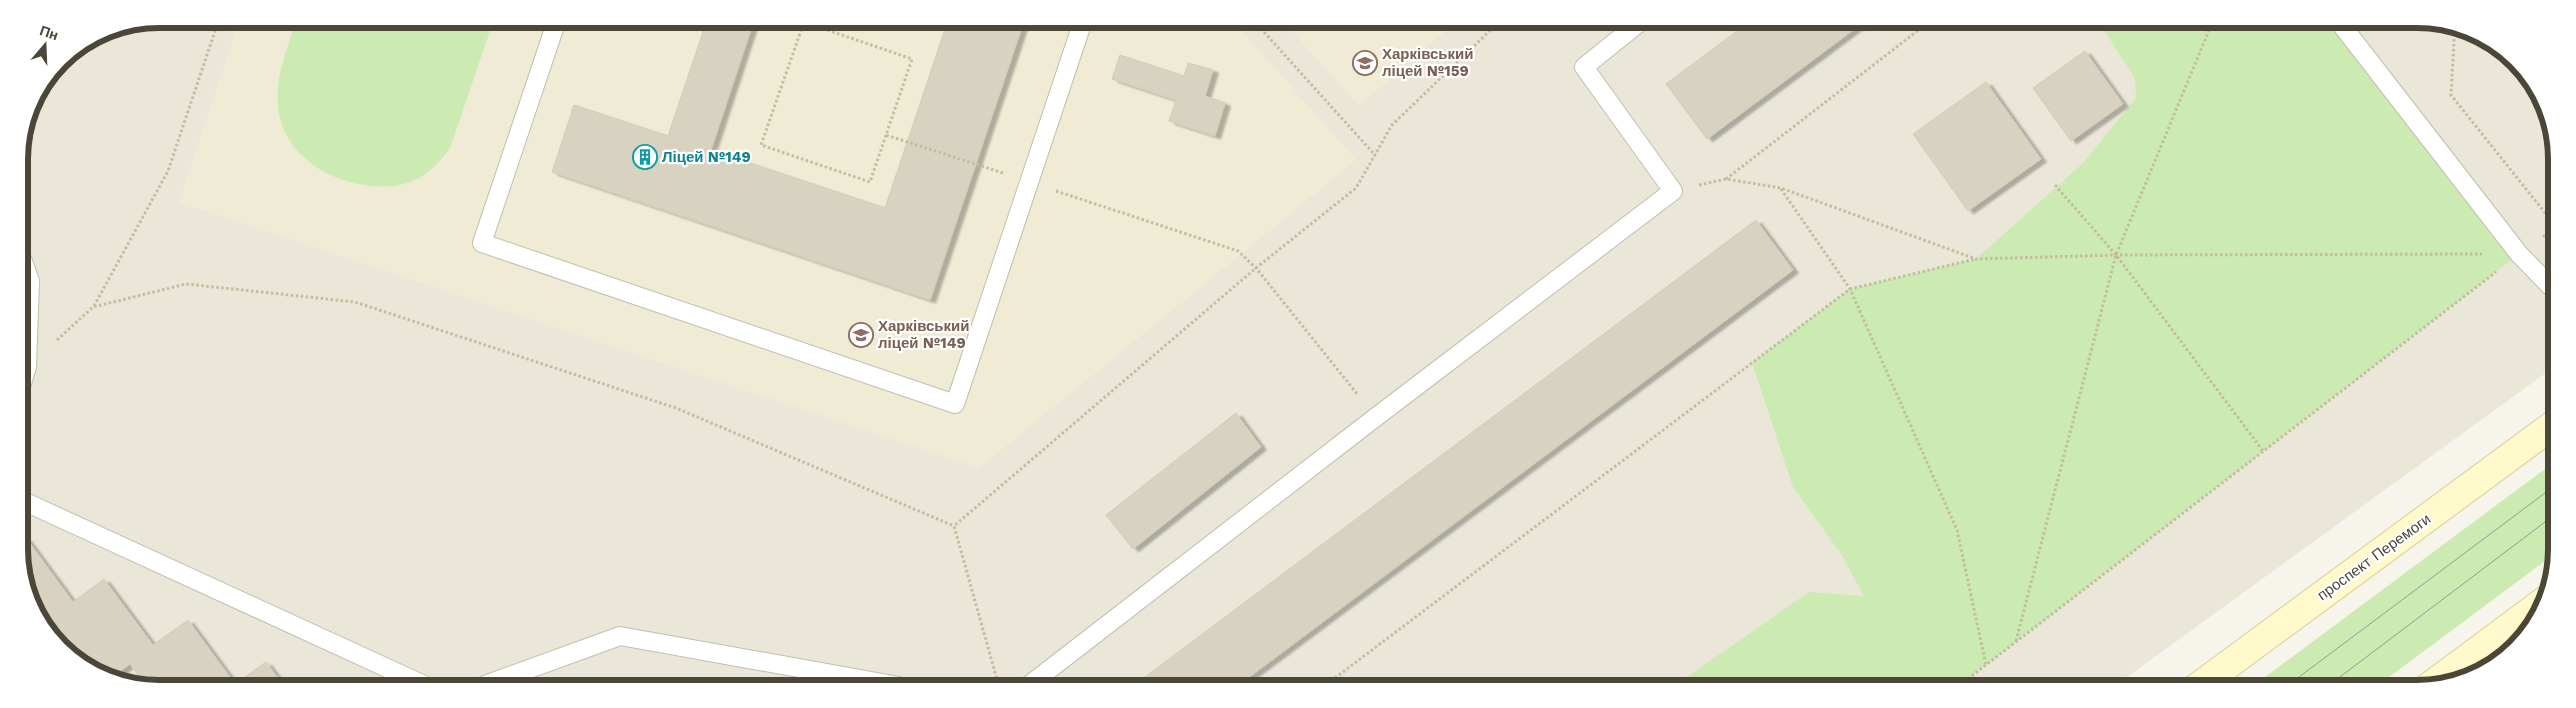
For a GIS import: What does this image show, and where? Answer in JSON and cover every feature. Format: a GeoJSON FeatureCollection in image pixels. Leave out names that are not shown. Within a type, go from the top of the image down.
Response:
{"type":"FeatureCollection","features":[{"type":"Feature","properties":{"kind":"main road","name":"проспект Перемоги"},"geometry":{"type":"LineString","coordinates":[[2206,680],[2548,429]]}},
{"type":"Feature","properties":{"kind":"main road"},"geometry":{"type":"LineString","coordinates":[[2440,678],[2535,607]]}},
{"type":"Feature","properties":{"kind":"lane"},"geometry":{"type":"LineString","coordinates":[[554,28],[482,243],[954,404],[1081,28]]}},
{"type":"Feature","properties":{"kind":"lane"},"geometry":{"type":"LineString","coordinates":[[1036,680],[1376,417],[1673,191],[1584,67],[1633,28]]}},
{"type":"Feature","properties":{"kind":"lane"},"geometry":{"type":"LineString","coordinates":[[2344,28],[2518,254],[2548,284]]}},
{"type":"Feature","properties":{"kind":"lane"},"geometry":{"type":"LineString","coordinates":[[28,275],[30,281],[28,338]]}},
{"type":"Feature","properties":{"kind":"lane"},"geometry":{"type":"LineString","coordinates":[[28,503],[413,680]]}},
{"type":"Feature","properties":{"kind":"lane"},"geometry":{"type":"LineString","coordinates":[[499,680],[620,636],[866,680]]}},
{"type":"Feature","properties":{"kind":"path"},"geometry":{"type":"LineString","coordinates":[[28,366],[93,307],[168,171],[216,28]]}},
{"type":"Feature","properties":{"kind":"path"},"geometry":{"type":"LineString","coordinates":[[802,28],[762,145],[870,182],[912,59],[822,28]]}},
{"type":"Feature","properties":{"kind":"path"},"geometry":{"type":"LineString","coordinates":[[1260,28],[1375,155]]}},
{"type":"Feature","properties":{"kind":"path"},"geometry":{"type":"LineString","coordinates":[[954,526],[1256,268],[1356,188],[1392,125],[1494,28]]}},
{"type":"Feature","properties":{"kind":"path"},"geometry":{"type":"LineString","coordinates":[[1921,28],[1726,179],[1781,188],[1976,259]]}},
{"type":"Feature","properties":{"kind":"path"},"geometry":{"type":"LineString","coordinates":[[2016,642],[2116,255],[2210,28]]}},
{"type":"Feature","properties":{"kind":"path"},"geometry":{"type":"LineString","coordinates":[[2455,33],[2451,95],[2548,216]]}},
{"type":"Feature","properties":{"kind":"path"},"geometry":{"type":"LineString","coordinates":[[886,135],[1238,252],[1256,268],[1376,417]]}},
{"type":"Feature","properties":{"kind":"path"},"geometry":{"type":"LineString","coordinates":[[2055,185],[2116,255],[2263,451]]}},
{"type":"Feature","properties":{"kind":"path"},"geometry":{"type":"LineString","coordinates":[[1781,188],[1850,289],[1957,530],[1986,665]]}},
{"type":"Feature","properties":{"kind":"path"},"geometry":{"type":"LineString","coordinates":[[1332,680],[1850,289],[1976,259],[2116,255],[2518,254]]}},
{"type":"Feature","properties":{"kind":"path"},"geometry":{"type":"LineString","coordinates":[[1966,680],[2518,254]]}},
{"type":"Feature","properties":{"kind":"path"},"geometry":{"type":"LineString","coordinates":[[93,307],[186,284],[355,302],[676,408],[954,526]]}},
{"type":"Feature","properties":{"kind":"path"},"geometry":{"type":"LineString","coordinates":[[954,526],[997,680]]}},
{"type":"Feature","properties":{"kind":"shaded area"},"geometry":{"type":"Polygon","coordinates":[[[150,28],[2426,28],[2443,30],[2468,37],[2497,54],[2510,66],[2522,79],[2542,116],[2546,133],[2548,158],[2548,371],[2123,680],[150,680],[116,674],[79,654],[54,629],[45,615],[37,600],[30,575],[28,558],[28,150],[30,133],[34,116],[45,93],[62,70],[70,70],[70,62],[72,60],[100,41],[116,34],[133,30],[150,28]]]}},
{"type":"Feature","properties":{"kind":"shaded area","name":"Харківський ліцей №149"},"geometry":{"type":"Polygon","coordinates":[[[237,28],[1239,28],[1356,160],[979,468],[179,202],[237,28]]]}},
{"type":"Feature","properties":{"kind":"shaded area","name":"Харківський ліцей №159"},"geometry":{"type":"Polygon","coordinates":[[[1289,28],[1449,28],[1359,106],[1289,28]]]}},
{"type":"Feature","properties":{"kind":"green space"},"geometry":{"type":"Polygon","coordinates":[[[294,28],[491,28],[450,148],[428,172],[415,180],[399,185],[363,185],[344,180],[326,173],[310,163],[297,150],[286,135],[278,105],[279,80],[294,28]]]}},
{"type":"Feature","properties":{"kind":"green space"},"geometry":{"type":"Polygon","coordinates":[[[2102,28],[2344,28],[2519,254],[1966,680],[1682,680],[1809,592],[1864,596],[1841,554],[1793,487],[1752,363],[1850,289],[1976,259],[2083,163],[2136,98],[2135,78],[2102,28]]]}},
{"type":"Feature","properties":{"kind":"green space"},"geometry":{"type":"Polygon","coordinates":[[[2548,467],[2548,559],[2385,680],[2261,680],[2548,467]]]}},
{"type":"Feature","properties":{"kind":"building","name":"Ліцей №149"},"geometry":{"type":"Polygon","coordinates":[[[704,28],[751,28],[711,150],[885,208],[945,28],[1022,28],[930,300],[552,172],[574,105],[668,136],[704,28]]]}},
{"type":"Feature","properties":{"kind":"building"},"geometry":{"type":"Polygon","coordinates":[[[1741,28],[1856,28],[1707,139],[1666,84],[1741,28]]]}},
{"type":"Feature","properties":{"kind":"building"},"geometry":{"type":"Polygon","coordinates":[[[2085,51],[2123,104],[2071,141],[2033,88],[2085,51]]]}},
{"type":"Feature","properties":{"kind":"building"},"geometry":{"type":"Polygon","coordinates":[[[1120,55],[1184,76],[1188,63],[1213,70],[1205,96],[1225,103],[1215,136],[1169,121],[1176,100],[1112,79],[1120,55]]]}},
{"type":"Feature","properties":{"kind":"building"},"geometry":{"type":"Polygon","coordinates":[[[1986,82],[2041,159],[1968,211],[1913,134],[1986,82]]]}},
{"type":"Feature","properties":{"kind":"building"},"geometry":{"type":"Polygon","coordinates":[[[1756,220],[1793,270],[1245,680],[1141,680],[1756,220]]]}},
{"type":"Feature","properties":{"kind":"building"},"geometry":{"type":"Polygon","coordinates":[[[1236,413],[1261,447],[1133,549],[1106,515],[1236,413]]]}},
{"type":"Feature","properties":{"kind":"building"},"geometry":{"type":"Polygon","coordinates":[[[28,541],[73,602],[104,579],[153,645],[188,620],[232,680],[141,679],[130,664],[116,674],[100,667],[79,654],[54,629],[37,600],[32,584],[28,558],[28,541]]]}},
{"type":"Feature","properties":{"kind":"building"},"geometry":{"type":"Polygon","coordinates":[[[266,662],[279,680],[241,680],[266,662]]]}},
{"type":"Feature","properties":{"kind":"tram line"},"geometry":{"type":"LineString","coordinates":[[2295,680],[2548,491]]}},
{"type":"Feature","properties":{"kind":"tram line"},"geometry":{"type":"LineString","coordinates":[[2336,680],[2548,520]]}},
{"type":"Feature","properties":{"kind":"place","name":"Харківський ліцей №159"},"geometry":{"type":"Point","coordinates":[1365,63]}},
{"type":"Feature","properties":{"kind":"place","name":"Ліцей №149"},"geometry":{"type":"Point","coordinates":[645,157]}},
{"type":"Feature","properties":{"kind":"place","name":"Харківський ліцей №149"},"geometry":{"type":"Point","coordinates":[861,335]}}]}
